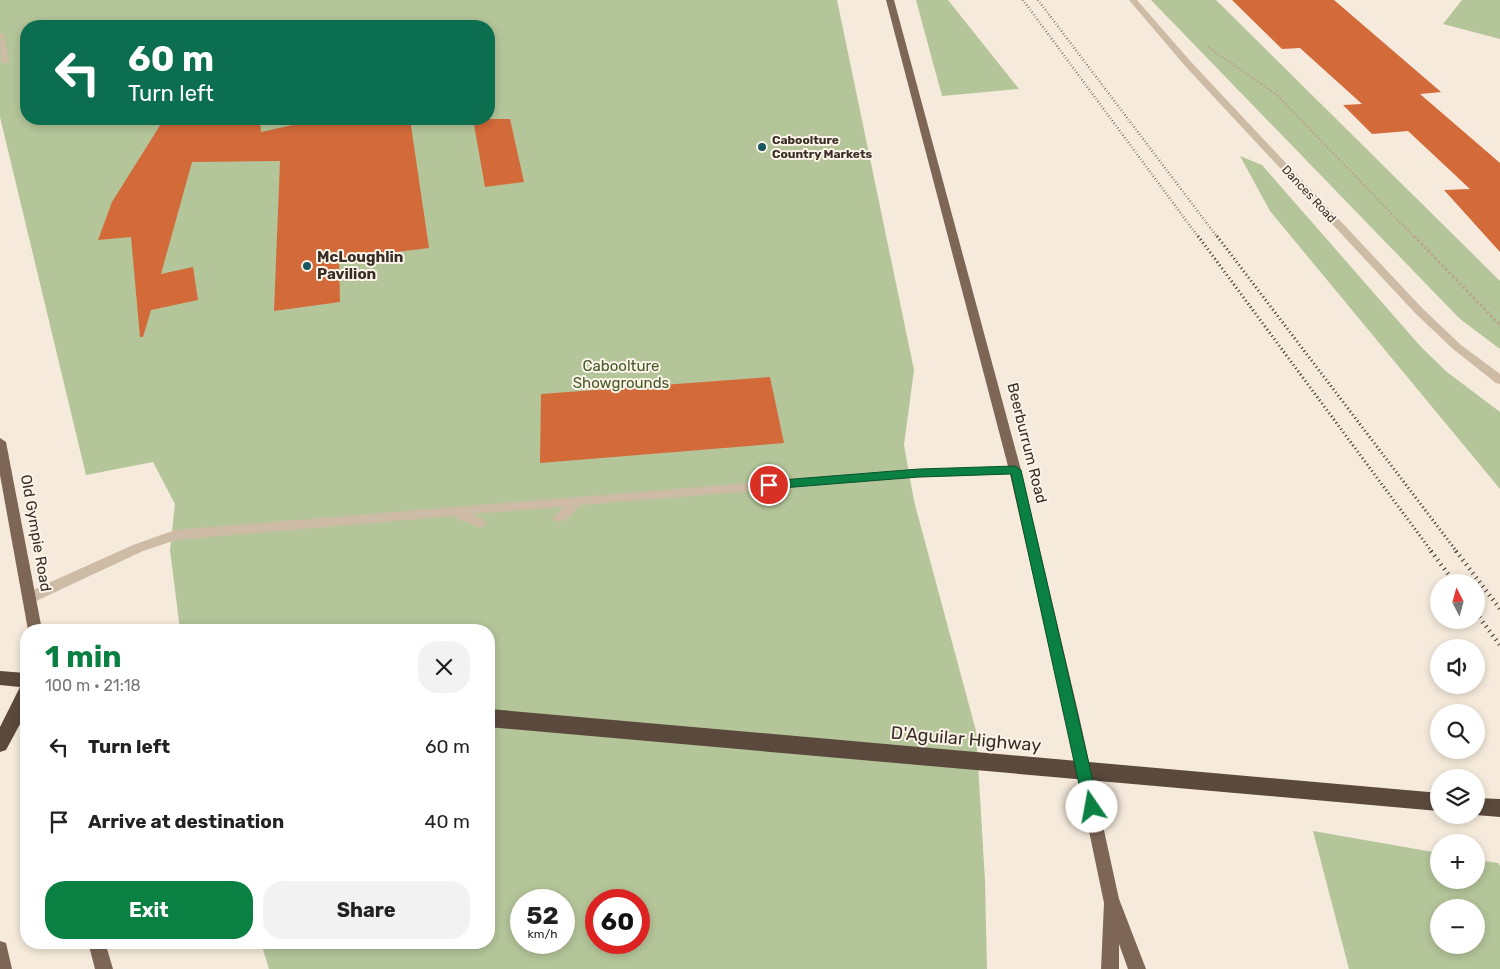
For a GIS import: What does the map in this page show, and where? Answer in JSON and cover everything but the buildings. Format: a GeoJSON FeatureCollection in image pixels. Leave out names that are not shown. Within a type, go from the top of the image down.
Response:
{"type":"FeatureCollection","features":[{"type":"Feature","properties":{"kind":"highway"},"geometry":{"type":"LineString","coordinates":[[0,678],[20,680]]}},
{"type":"Feature","properties":{"kind":"highway"},"geometry":{"type":"LineString","coordinates":[[0,744],[20,706]]}},
{"type":"Feature","properties":{"kind":"highway","name":"D'Aguilar Highway"},"geometry":{"type":"LineString","coordinates":[[495,719],[1430,801]]}},
{"type":"Feature","properties":{"kind":"highway"},"geometry":{"type":"LineString","coordinates":[[1485,807],[1500,808]]}},
{"type":"Feature","properties":{"kind":"main road","name":"Beerburrum Road"},"geometry":{"type":"LineString","coordinates":[[890,0],[1015,470],[1072,716],[1111,899],[1137,969]]}},
{"type":"Feature","properties":{"kind":"main road","name":"Old Gympie Road"},"geometry":{"type":"LineString","coordinates":[[0,442],[34,624]]}},
{"type":"Feature","properties":{"kind":"main road","name":"Beerburrum Road"},"geometry":{"type":"LineString","coordinates":[[1110,969],[1111,899]]}},
{"type":"Feature","properties":{"kind":"main road"},"geometry":{"type":"LineString","coordinates":[[0,949],[3,969]]}},
{"type":"Feature","properties":{"kind":"main road"},"geometry":{"type":"LineString","coordinates":[[98,949],[104,969]]}},
{"type":"Feature","properties":{"kind":"street","name":"Dances Road"},"geometry":{"type":"LineString","coordinates":[[1132,0],[1188,65],[1419,311],[1457,347],[1499,378]]}},
{"type":"Feature","properties":{"kind":"street"},"geometry":{"type":"LineString","coordinates":[[0,35],[5,62]]}},
{"type":"Feature","properties":{"kind":"street"},"geometry":{"type":"LineString","coordinates":[[28,598],[138,548],[175,535],[919,473],[1015,470]]}},
{"type":"Feature","properties":{"kind":"street"},"geometry":{"type":"LineString","coordinates":[[559,518],[577,501]]}},
{"type":"Feature","properties":{"kind":"street"},"geometry":{"type":"LineString","coordinates":[[452,511],[480,524]]}},
{"type":"Feature","properties":{"kind":"path"},"geometry":{"type":"LineString","coordinates":[[1205,45],[1276,95],[1500,325]]}},
{"type":"Feature","properties":{"kind":"green space","name":"Caboolture Showgrounds"},"geometry":{"type":"Polygon","coordinates":[[[0,0],[837,0],[914,370],[904,445],[914,501],[976,731],[985,881],[987,969],[269,969],[263,949],[495,949],[495,624],[179,624],[170,550],[175,504],[153,462],[86,475],[0,117],[0,0]]]}},
{"type":"Feature","properties":{"kind":"green space"},"geometry":{"type":"Polygon","coordinates":[[[916,0],[948,0],[1019,89],[942,96],[916,0]]]}},
{"type":"Feature","properties":{"kind":"green space"},"geometry":{"type":"Polygon","coordinates":[[[1151,0],[1216,0],[1500,281],[1500,349],[1460,319],[1151,0]]]}},
{"type":"Feature","properties":{"kind":"green space"},"geometry":{"type":"Polygon","coordinates":[[[1462,0],[1500,0],[1500,39],[1443,24],[1462,0]]]}},
{"type":"Feature","properties":{"kind":"green space"},"geometry":{"type":"Polygon","coordinates":[[[1240,156],[1262,165],[1421,347],[1447,372],[1500,412],[1500,489],[1270,211],[1240,156]]]}},
{"type":"Feature","properties":{"kind":"green space"},"geometry":{"type":"Polygon","coordinates":[[[1313,831],[1430,851],[1430,889],[1485,889],[1485,861],[1498,863],[1500,866],[1500,969],[1349,969],[1313,831]]]}},
{"type":"Feature","properties":{"kind":"railway"},"geometry":{"type":"LineString","coordinates":[[1023,0],[1199,238]]}},
{"type":"Feature","properties":{"kind":"railway"},"geometry":{"type":"LineString","coordinates":[[1038,0],[1218,238]]}},
{"type":"Feature","properties":{"kind":"railway"},"geometry":{"type":"LineString","coordinates":[[1198,236],[1432,552]]}},
{"type":"Feature","properties":{"kind":"railway"},"geometry":{"type":"LineString","coordinates":[[1217,236],[1457,552]]}},
{"type":"Feature","properties":{"kind":"railway"},"geometry":{"type":"LineString","coordinates":[[1431,551],[1448,574]]}},
{"type":"Feature","properties":{"kind":"railway"},"geometry":{"type":"LineString","coordinates":[[1456,551],[1500,609]]}},
{"type":"Feature","properties":{"kind":"railway"},"geometry":{"type":"LineString","coordinates":[[1485,625],[1500,645]]}},
{"type":"Feature","properties":{"kind":"place","name":"Caboolture Country Markets"},"geometry":{"type":"Point","coordinates":[762,147]}},
{"type":"Feature","properties":{"kind":"place","name":"McLoughlin Pavilion"},"geometry":{"type":"Point","coordinates":[307,266]}},
{"type":"Feature","properties":{"kind":"route"},"geometry":{"type":"LineString","coordinates":[[769,485],[919,473],[1015,470],[1092,807]]}}]}
